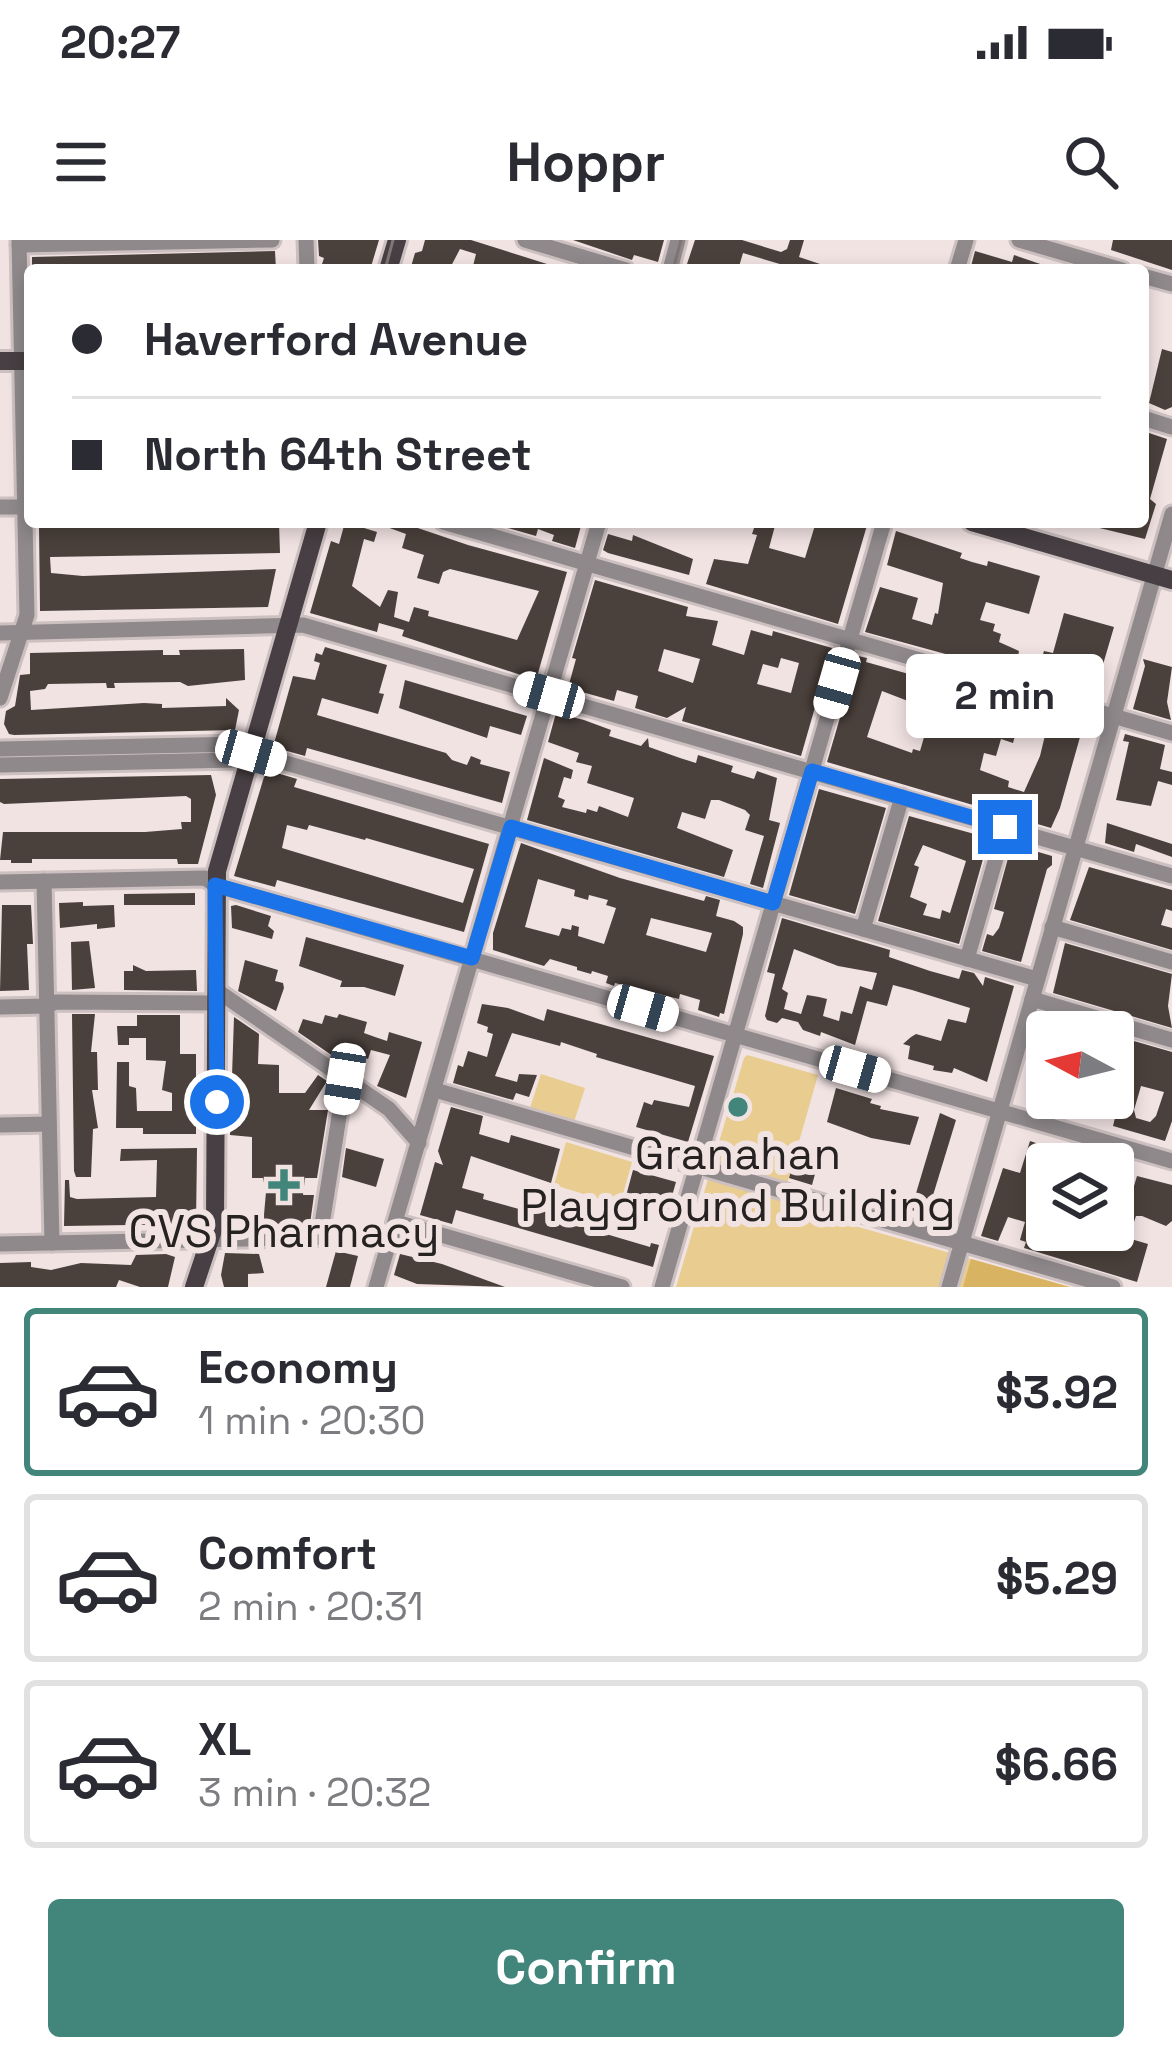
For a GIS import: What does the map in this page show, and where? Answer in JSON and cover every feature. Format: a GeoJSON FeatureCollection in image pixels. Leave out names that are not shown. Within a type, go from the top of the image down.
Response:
{"type":"FeatureCollection","features":[{"type":"Feature","properties":{"kind":"main road"},"geometry":{"type":"LineString","coordinates":[[194,1287],[211,1239],[217,1189],[215,885],[316,528]]}},
{"type":"Feature","properties":{"kind":"main road"},"geometry":{"type":"LineString","coordinates":[[993,528],[1163,577]]}},
{"type":"Feature","properties":{"kind":"street"},"geometry":{"type":"LineString","coordinates":[[24,327],[19,243],[272,240]]}},
{"type":"Feature","properties":{"kind":"street"},"geometry":{"type":"LineString","coordinates":[[1019,240],[1101,264]]}},
{"type":"Feature","properties":{"kind":"street"},"geometry":{"type":"LineString","coordinates":[[530,241],[606,264]]}},
{"type":"Feature","properties":{"kind":"street"},"geometry":{"type":"LineString","coordinates":[[949,1287],[1114,716],[1163,577],[1172,514]]}},
{"type":"Feature","properties":{"kind":"street"},"geometry":{"type":"LineString","coordinates":[[0,698],[27,615],[27,528]]}},
{"type":"Feature","properties":{"kind":"street"},"geometry":{"type":"LineString","coordinates":[[464,528],[1172,733]]}},
{"type":"Feature","properties":{"kind":"street"},"geometry":{"type":"LineString","coordinates":[[376,1287],[596,528]]}},
{"type":"Feature","properties":{"kind":"street"},"geometry":{"type":"LineString","coordinates":[[662,1287],[882,528]]}},
{"type":"Feature","properties":{"kind":"street"},"geometry":{"type":"LineString","coordinates":[[0,633],[303,626],[1172,876]]}},
{"type":"Feature","properties":{"kind":"street"},"geometry":{"type":"LineString","coordinates":[[0,765],[244,743],[251,753],[1037,979]]}},
{"type":"Feature","properties":{"kind":"street"},"geometry":{"type":"LineString","coordinates":[[0,748],[110,754]]}},
{"type":"Feature","properties":{"kind":"street"},"geometry":{"type":"LineString","coordinates":[[863,929],[902,797]]}},
{"type":"Feature","properties":{"kind":"street"},"geometry":{"type":"LineString","coordinates":[[967,959],[1005,827]]}},
{"type":"Feature","properties":{"kind":"street"},"geometry":{"type":"LineString","coordinates":[[0,882],[205,878],[215,885],[1172,1161]]}},
{"type":"Feature","properties":{"kind":"street"},"geometry":{"type":"LineString","coordinates":[[44,881],[52,1243]]}},
{"type":"Feature","properties":{"kind":"street"},"geometry":{"type":"LineString","coordinates":[[1052,927],[1172,962]]}},
{"type":"Feature","properties":{"kind":"street"},"geometry":{"type":"LineString","coordinates":[[0,1007],[216,997],[389,1109],[419,1143]]}},
{"type":"Feature","properties":{"kind":"street"},"geometry":{"type":"LineString","coordinates":[[1032,999],[1172,1040]]}},
{"type":"Feature","properties":{"kind":"street"},"geometry":{"type":"LineString","coordinates":[[320,1237],[345,1079]]}},
{"type":"Feature","properties":{"kind":"street"},"geometry":{"type":"LineString","coordinates":[[434,1090],[1114,1287]]}},
{"type":"Feature","properties":{"kind":"street"},"geometry":{"type":"LineString","coordinates":[[0,1124],[50,1124]]}},
{"type":"Feature","properties":{"kind":"street"},"geometry":{"type":"LineString","coordinates":[[0,1244],[320,1237],[394,1229],[622,1287]]}},
{"type":"Feature","properties":{"kind":"shaded area"},"geometry":{"type":"Polygon","coordinates":[[[747,1055],[818,1075],[781,1205],[1070,1287],[676,1287],[747,1055]]]}},
{"type":"Feature","properties":{"kind":"shaded area"},"geometry":{"type":"Polygon","coordinates":[[[541,1074],[585,1088],[574,1122],[530,1108],[541,1074]]]}},
{"type":"Feature","properties":{"kind":"shaded area"},"geometry":{"type":"Polygon","coordinates":[[[566,1142],[632,1162],[620,1205],[554,1185],[566,1142]]]}},
{"type":"Feature","properties":{"kind":"shaded area"},"geometry":{"type":"Polygon","coordinates":[[[971,1259],[1070,1287],[963,1287],[971,1259]]]}},
{"type":"Feature","properties":{"kind":"building"},"geometry":{"type":"Polygon","coordinates":[[[318,240],[379,240],[372,264],[322,264],[324,258],[319,256],[318,240]]]}},
{"type":"Feature","properties":{"kind":"building"},"geometry":{"type":"Polygon","coordinates":[[[425,240],[471,240],[547,264],[474,264],[476,254],[460,249],[452,264],[412,264],[415,253],[422,251],[425,240]]]}},
{"type":"Feature","properties":{"kind":"building"},"geometry":{"type":"Polygon","coordinates":[[[573,240],[664,240],[658,262],[634,255],[632,260],[573,240]]]}},
{"type":"Feature","properties":{"kind":"building"},"geometry":{"type":"Polygon","coordinates":[[[695,240],[742,240],[781,252],[790,240],[804,240],[799,257],[820,264],[780,264],[743,253],[740,264],[687,264],[695,240]]]}},
{"type":"Feature","properties":{"kind":"building"},"geometry":{"type":"Polygon","coordinates":[[[1113,240],[1172,240],[1172,270],[1111,250],[1113,240]]]}},
{"type":"Feature","properties":{"kind":"building"},"geometry":{"type":"Polygon","coordinates":[[[275,251],[276,264],[32,264],[32,257],[275,251]]]}},
{"type":"Feature","properties":{"kind":"building"},"geometry":{"type":"Polygon","coordinates":[[[975,251],[1012,262],[1014,255],[1040,264],[972,264],[975,251]]]}},
{"type":"Feature","properties":{"kind":"building"},"geometry":{"type":"Polygon","coordinates":[[[1162,349],[1172,352],[1172,407],[1165,410],[1149,403],[1162,349]]]}},
{"type":"Feature","properties":{"kind":"building"},"geometry":{"type":"Polygon","coordinates":[[[1149,433],[1167,439],[1150,499],[1156,504],[1149,526],[1149,433]]]}},
{"type":"Feature","properties":{"kind":"building"},"geometry":{"type":"Polygon","coordinates":[[[39,528],[279,528],[280,553],[50,557],[51,573],[83,576],[276,569],[268,607],[40,611],[39,528]]]}},
{"type":"Feature","properties":{"kind":"building"},"geometry":{"type":"Polygon","coordinates":[[[343,528],[377,532],[374,542],[364,539],[352,586],[380,607],[388,590],[398,592],[394,617],[409,622],[414,607],[429,611],[428,616],[517,640],[539,591],[450,569],[443,572],[439,584],[417,578],[424,555],[402,548],[406,534],[390,528],[418,528],[567,572],[536,680],[402,636],[404,630],[379,623],[377,632],[310,613],[331,541],[339,544],[343,528]]]}},
{"type":"Feature","properties":{"kind":"building"},"geometry":{"type":"Polygon","coordinates":[[[508,528],[580,528],[575,548],[552,541],[554,535],[538,529],[536,536],[508,528]]]}},
{"type":"Feature","properties":{"kind":"building"},"geometry":{"type":"Polygon","coordinates":[[[754,528],[774,528],[769,548],[805,558],[814,528],[866,528],[838,624],[706,584],[714,559],[748,564],[757,535],[752,534],[754,528]]]}},
{"type":"Feature","properties":{"kind":"building"},"geometry":{"type":"Polygon","coordinates":[[[1100,528],[1148,528],[1145,539],[1100,528]]]}},
{"type":"Feature","properties":{"kind":"building"},"geometry":{"type":"Polygon","coordinates":[[[896,531],[962,553],[960,558],[972,562],[987,566],[988,561],[1040,576],[1029,614],[986,602],[980,620],[995,624],[993,631],[1001,634],[999,642],[1019,651],[1015,673],[865,632],[880,587],[918,598],[912,619],[932,625],[938,614],[943,583],[887,565],[896,531]]]}},
{"type":"Feature","properties":{"kind":"building"},"geometry":{"type":"Polygon","coordinates":[[[608,534],[632,541],[633,535],[693,559],[689,575],[608,553],[603,550],[608,534]]]}},
{"type":"Feature","properties":{"kind":"building"},"geometry":{"type":"Polygon","coordinates":[[[595,580],[688,607],[686,616],[718,621],[712,645],[744,655],[751,630],[772,636],[773,631],[832,648],[801,756],[682,721],[686,707],[667,718],[635,708],[638,696],[617,690],[614,701],[568,688],[576,659],[572,658],[595,580]],[[664,649],[658,671],[693,683],[700,659],[664,649]],[[781,658],[778,668],[763,664],[757,684],[791,693],[799,663],[781,658]]]}},
{"type":"Feature","properties":{"kind":"building"},"geometry":{"type":"Polygon","coordinates":[[[1064,613],[1114,627],[1097,685],[1052,674],[1040,664],[1044,651],[1053,653],[1064,613]]]}},
{"type":"Feature","properties":{"kind":"building"},"geometry":{"type":"Polygon","coordinates":[[[325,647],[387,665],[379,693],[384,694],[378,714],[322,698],[317,715],[446,753],[467,765],[471,756],[481,760],[480,764],[510,772],[502,803],[307,748],[305,756],[273,747],[293,676],[315,680],[320,663],[314,661],[316,653],[322,655],[325,647]]]}},
{"type":"Feature","properties":{"kind":"building"},"geometry":{"type":"Polygon","coordinates":[[[244,649],[245,680],[188,686],[180,682],[114,683],[115,688],[107,688],[106,683],[48,684],[30,691],[31,710],[144,703],[162,704],[162,708],[226,706],[226,698],[239,710],[235,730],[14,735],[4,724],[6,711],[15,706],[20,675],[30,674],[30,653],[163,650],[163,655],[180,655],[179,650],[244,649]]]}},
{"type":"Feature","properties":{"kind":"building"},"geometry":{"type":"Polygon","coordinates":[[[858,656],[948,685],[943,711],[956,715],[954,722],[979,729],[988,697],[1034,707],[1026,735],[1016,732],[1013,743],[1001,739],[996,756],[984,753],[980,770],[1024,792],[1048,723],[1058,725],[1061,715],[1086,722],[1087,732],[1082,730],[1051,828],[827,762],[858,656]],[[882,691],[867,737],[912,753],[913,749],[920,751],[927,727],[916,724],[921,706],[882,691]]]}},
{"type":"Feature","properties":{"kind":"building"},"geometry":{"type":"Polygon","coordinates":[[[1143,659],[1172,667],[1167,702],[1171,720],[1133,709],[1143,659]]]}},
{"type":"Feature","properties":{"kind":"building"},"geometry":{"type":"Polygon","coordinates":[[[405,680],[527,716],[521,735],[490,726],[487,738],[399,708],[405,680]]]}},
{"type":"Feature","properties":{"kind":"building"},"geometry":{"type":"Polygon","coordinates":[[[556,713],[611,730],[609,736],[641,746],[648,738],[649,747],[696,763],[698,755],[733,766],[731,772],[754,779],[757,771],[777,778],[769,820],[780,823],[763,888],[750,884],[764,836],[745,830],[750,815],[745,810],[719,800],[711,800],[705,819],[682,812],[677,828],[733,850],[724,877],[527,820],[544,758],[573,770],[571,779],[564,777],[558,797],[565,800],[562,807],[586,813],[587,809],[597,812],[599,806],[628,817],[634,798],[587,783],[592,766],[576,762],[579,753],[548,742],[556,713]]]}},
{"type":"Feature","properties":{"kind":"building"},"geometry":{"type":"Polygon","coordinates":[[[1125,734],[1165,745],[1160,769],[1172,772],[1172,785],[1158,781],[1151,806],[1116,800],[1129,742],[1123,741],[1125,734]]]}},
{"type":"Feature","properties":{"kind":"building"},"geometry":{"type":"Polygon","coordinates":[[[270,771],[297,779],[294,787],[489,844],[464,932],[277,880],[275,887],[234,876],[264,777],[270,771]],[[287,825],[282,848],[463,903],[474,869],[366,838],[309,825],[307,830],[287,825]]]}},
{"type":"Feature","properties":{"kind":"building"},"geometry":{"type":"Polygon","coordinates":[[[211,775],[216,795],[198,864],[178,864],[177,859],[0,860],[3,832],[182,829],[181,822],[191,822],[191,799],[4,804],[0,802],[0,779],[211,775]]]}},
{"type":"Feature","properties":{"kind":"building"},"geometry":{"type":"Polygon","coordinates":[[[819,789],[886,808],[855,914],[789,895],[819,789]]]}},
{"type":"Feature","properties":{"kind":"building"},"geometry":{"type":"Polygon","coordinates":[[[909,816],[989,838],[959,944],[878,921],[909,816]],[[923,845],[914,865],[919,867],[910,897],[927,904],[923,915],[940,919],[942,910],[950,913],[966,861],[923,845]]]}},
{"type":"Feature","properties":{"kind":"building"},"geometry":{"type":"Polygon","coordinates":[[[1107,823],[1172,844],[1172,857],[1136,844],[1134,852],[1105,843],[1107,823]]]}},
{"type":"Feature","properties":{"kind":"building"},"geometry":{"type":"Polygon","coordinates":[[[521,843],[620,878],[704,901],[706,896],[720,900],[716,916],[743,927],[724,1014],[719,1017],[698,1010],[700,1000],[680,994],[679,999],[614,986],[606,983],[608,976],[592,971],[550,959],[544,966],[493,950],[493,933],[521,843]],[[538,879],[525,927],[559,936],[562,928],[571,930],[572,925],[579,927],[578,936],[604,944],[616,908],[606,905],[608,900],[574,896],[575,890],[538,879]],[[651,918],[646,935],[706,952],[712,933],[651,918]]]}},
{"type":"Feature","properties":{"kind":"building"},"geometry":{"type":"Polygon","coordinates":[[[1028,849],[1052,856],[1052,865],[1021,962],[982,951],[987,934],[993,936],[1004,912],[994,909],[1008,858],[1014,860],[1028,849]]]}},
{"type":"Feature","properties":{"kind":"building"},"geometry":{"type":"Polygon","coordinates":[[[1089,867],[1172,890],[1172,911],[1166,909],[1161,925],[1172,928],[1172,950],[1070,920],[1089,867]]]}},
{"type":"Feature","properties":{"kind":"building"},"geometry":{"type":"Polygon","coordinates":[[[195,893],[195,905],[124,905],[124,894],[195,893]]]}},
{"type":"Feature","properties":{"kind":"building"},"geometry":{"type":"Polygon","coordinates":[[[83,902],[83,906],[114,905],[115,927],[60,928],[59,903],[83,902]]]}},
{"type":"Feature","properties":{"kind":"building"},"geometry":{"type":"Polygon","coordinates":[[[2,905],[31,905],[29,990],[0,991],[2,905]]]}},
{"type":"Feature","properties":{"kind":"building"},"geometry":{"type":"Polygon","coordinates":[[[231,906],[271,916],[272,939],[232,928],[231,906]]]}},
{"type":"Feature","properties":{"kind":"building"},"geometry":{"type":"Polygon","coordinates":[[[782,918],[890,950],[889,957],[930,971],[959,979],[962,970],[974,973],[983,986],[985,977],[1014,986],[987,1082],[954,1068],[952,1073],[933,1070],[934,1066],[908,1059],[910,1046],[903,1044],[916,1034],[941,1041],[948,1019],[966,1023],[970,1008],[893,985],[887,1006],[867,1001],[855,1045],[803,1030],[798,1022],[767,1020],[775,974],[767,972],[782,918]],[[794,949],[782,989],[788,993],[784,1009],[801,1014],[807,995],[827,999],[823,1016],[839,1021],[841,1011],[852,1014],[860,986],[872,990],[877,973],[838,966],[794,949]]]}},
{"type":"Feature","properties":{"kind":"building"},"geometry":{"type":"Polygon","coordinates":[[[306,937],[404,965],[395,996],[364,987],[340,987],[342,981],[299,966],[306,937]]]}},
{"type":"Feature","properties":{"kind":"building"},"geometry":{"type":"Polygon","coordinates":[[[89,941],[95,988],[72,990],[71,942],[89,941]]]}},
{"type":"Feature","properties":{"kind":"building"},"geometry":{"type":"Polygon","coordinates":[[[1065,943],[1172,974],[1168,1006],[1172,1028],[1134,1017],[1134,1011],[1114,1011],[1053,993],[1065,943]]]}},
{"type":"Feature","properties":{"kind":"building"},"geometry":{"type":"Polygon","coordinates":[[[245,960],[278,970],[275,981],[284,988],[276,1011],[238,991],[245,960]]]}},
{"type":"Feature","properties":{"kind":"building"},"geometry":{"type":"Polygon","coordinates":[[[133,965],[146,971],[196,970],[197,991],[124,990],[124,971],[133,971],[133,965]]]}},
{"type":"Feature","properties":{"kind":"building"},"geometry":{"type":"Polygon","coordinates":[[[482,1004],[544,1021],[547,1009],[714,1056],[688,1142],[636,1127],[644,1102],[689,1107],[695,1086],[561,1042],[560,1046],[512,1033],[495,1076],[517,1082],[519,1074],[537,1075],[529,1097],[516,1093],[513,1100],[453,1083],[468,1051],[487,1057],[493,1034],[477,1023],[482,1004]]]}},
{"type":"Feature","properties":{"kind":"building"},"geometry":{"type":"Polygon","coordinates":[[[72,1014],[95,1014],[91,1052],[97,1052],[98,1090],[92,1090],[98,1128],[93,1129],[91,1177],[76,1177],[74,1171],[72,1014]]]}},
{"type":"Feature","properties":{"kind":"building"},"geometry":{"type":"Polygon","coordinates":[[[339,1014],[367,1022],[364,1033],[375,1037],[387,1041],[389,1032],[422,1042],[406,1098],[377,1086],[390,1055],[371,1050],[368,1059],[347,1051],[343,1063],[298,1032],[303,1019],[322,1024],[325,1015],[337,1018],[339,1014]]]}},
{"type":"Feature","properties":{"kind":"building"},"geometry":{"type":"Polygon","coordinates":[[[137,1015],[180,1015],[180,1054],[196,1054],[196,1134],[143,1134],[143,1128],[116,1128],[117,1062],[129,1062],[129,1086],[136,1088],[137,1111],[172,1111],[172,1093],[162,1090],[166,1061],[146,1060],[146,1038],[129,1038],[129,1045],[118,1045],[117,1026],[137,1026],[137,1015]]]}},
{"type":"Feature","properties":{"kind":"building"},"geometry":{"type":"Polygon","coordinates":[[[234,1017],[259,1034],[258,1064],[279,1065],[279,1093],[305,1093],[318,1075],[327,1081],[309,1110],[328,1110],[317,1178],[305,1178],[303,1195],[314,1195],[310,1224],[263,1226],[266,1192],[263,1178],[252,1178],[252,1137],[230,1135],[234,1017]]]}},
{"type":"Feature","properties":{"kind":"building"},"geometry":{"type":"Polygon","coordinates":[[[1134,1041],[1172,1052],[1172,1121],[1165,1141],[1113,1126],[1115,1119],[1134,1119],[1134,1110],[1134,1041]],[[1141,1086],[1136,1118],[1150,1122],[1164,1092],[1141,1086]]]}},
{"type":"Feature","properties":{"kind":"building"},"geometry":{"type":"Polygon","coordinates":[[[836,1088],[872,1099],[870,1103],[880,1109],[919,1117],[910,1145],[871,1138],[827,1122],[836,1088]]]}},
{"type":"Feature","properties":{"kind":"building"},"geometry":{"type":"Polygon","coordinates":[[[451,1107],[483,1116],[479,1134],[509,1143],[511,1135],[560,1149],[551,1183],[471,1156],[462,1188],[484,1194],[483,1199],[530,1212],[531,1207],[589,1229],[650,1247],[651,1243],[659,1245],[653,1267],[456,1210],[452,1224],[420,1215],[435,1162],[443,1165],[438,1151],[451,1107]]]}},
{"type":"Feature","properties":{"kind":"building"},"geometry":{"type":"Polygon","coordinates":[[[940,1113],[956,1120],[927,1215],[911,1210],[940,1113]]]}},
{"type":"Feature","properties":{"kind":"building"},"geometry":{"type":"Polygon","coordinates":[[[798,1147],[827,1155],[824,1165],[818,1163],[812,1185],[789,1178],[798,1147]]]}},
{"type":"Feature","properties":{"kind":"building"},"geometry":{"type":"Polygon","coordinates":[[[197,1148],[196,1224],[64,1226],[65,1180],[69,1180],[70,1197],[77,1199],[156,1197],[157,1160],[120,1161],[121,1149],[197,1148]]]}},
{"type":"Feature","properties":{"kind":"building"},"geometry":{"type":"Polygon","coordinates":[[[346,1148],[384,1159],[376,1187],[342,1177],[346,1148]]]}},
{"type":"Feature","properties":{"kind":"building"},"geometry":{"type":"Polygon","coordinates":[[[1026,1154],[1026,1242],[1020,1240],[1025,1222],[1008,1217],[998,1241],[981,1236],[1003,1168],[1020,1173],[1026,1154]]]}},
{"type":"Feature","properties":{"kind":"building"},"geometry":{"type":"Polygon","coordinates":[[[633,1170],[676,1182],[666,1217],[644,1208],[645,1201],[626,1196],[633,1170]]]}},
{"type":"Feature","properties":{"kind":"building"},"geometry":{"type":"Polygon","coordinates":[[[1137,1176],[1172,1185],[1172,1221],[1166,1226],[1136,1216],[1134,1222],[1137,1176]]]}},
{"type":"Feature","properties":{"kind":"building"},"geometry":{"type":"Polygon","coordinates":[[[1134,1240],[1148,1244],[1137,1282],[1034,1251],[1134,1251],[1134,1240]]]}},
{"type":"Feature","properties":{"kind":"building"},"geometry":{"type":"Polygon","coordinates":[[[336,1251],[358,1256],[350,1287],[326,1287],[336,1251]]]}},
{"type":"Feature","properties":{"kind":"building"},"geometry":{"type":"Polygon","coordinates":[[[225,1253],[259,1254],[264,1273],[248,1274],[248,1287],[224,1287],[225,1253]]]}},
{"type":"Feature","properties":{"kind":"building"},"geometry":{"type":"Polygon","coordinates":[[[400,1254],[505,1287],[417,1284],[394,1275],[400,1254]]]}},
{"type":"Feature","properties":{"kind":"building"},"geometry":{"type":"Polygon","coordinates":[[[136,1255],[175,1257],[168,1287],[140,1287],[119,1280],[116,1287],[0,1287],[0,1263],[31,1262],[31,1267],[51,1270],[81,1263],[131,1265],[136,1255]]]}},
{"type":"Feature","properties":{"kind":"tram line"},"geometry":{"type":"LineString","coordinates":[[387,264],[393,240]]}},
{"type":"Feature","properties":{"kind":"tram line"},"geometry":{"type":"LineString","coordinates":[[675,264],[681,240]]}},
{"type":"Feature","properties":{"kind":"place","name":"Granahan Playground Building"},"geometry":{"type":"Point","coordinates":[738,1107]}},
{"type":"Feature","properties":{"kind":"place","name":"CVS Pharmacy"},"geometry":{"type":"Point","coordinates":[284,1185]}},
{"type":"Feature","properties":{"kind":"route"},"geometry":{"type":"LineString","coordinates":[[217,1102],[215,885],[472,958],[511,827],[773,903],[812,771],[1005,827]]}}]}
